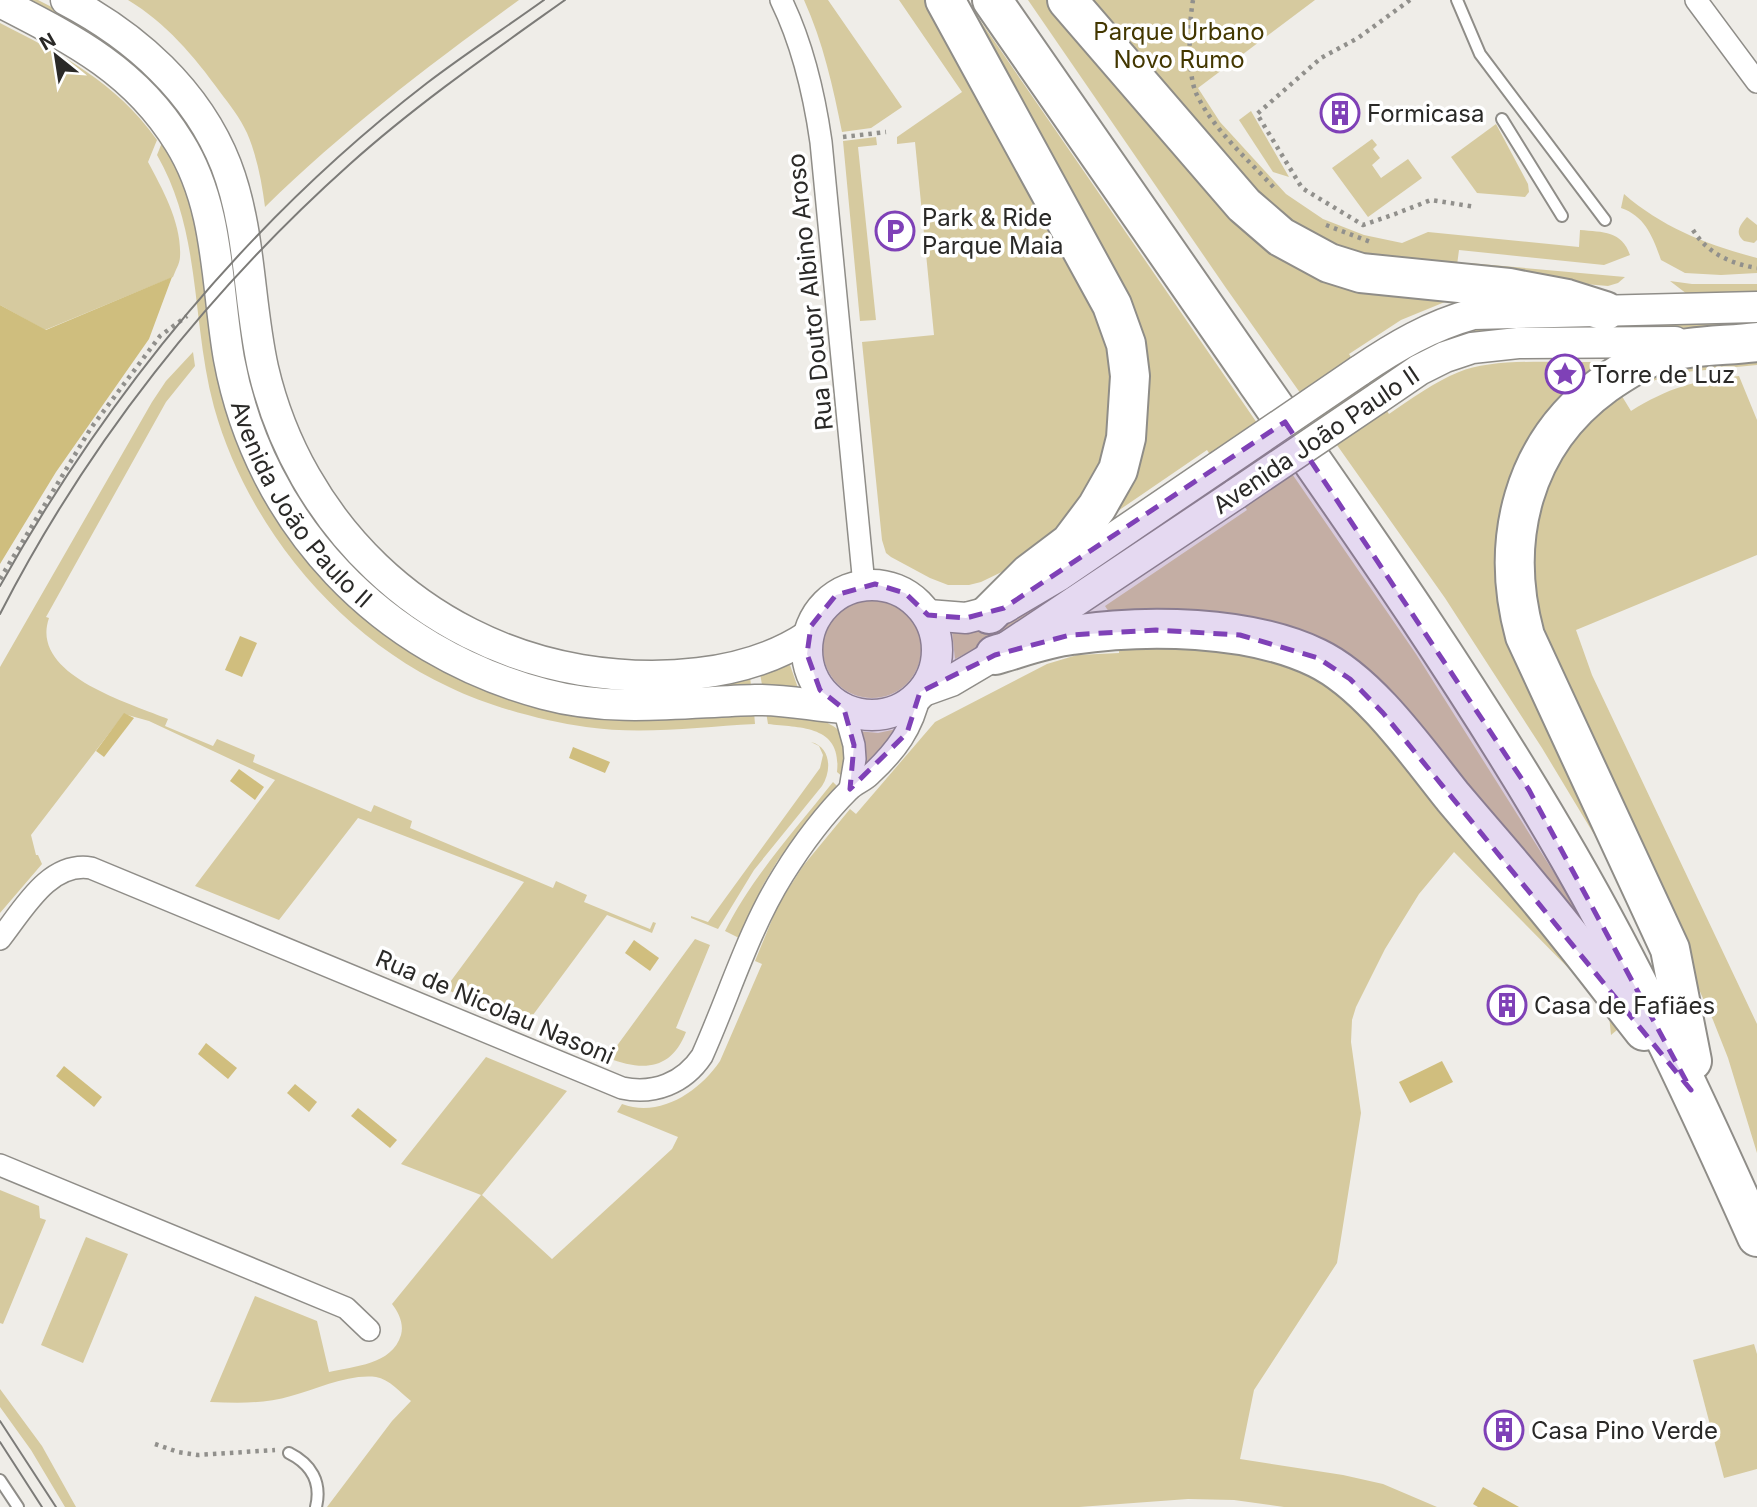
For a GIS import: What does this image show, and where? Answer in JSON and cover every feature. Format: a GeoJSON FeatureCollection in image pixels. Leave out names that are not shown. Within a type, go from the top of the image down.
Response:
{"type":"FeatureCollection","features":[{"type":"Feature","properties":{"kind":"highway"},"geometry":{"type":"LineString","coordinates":[[945,0],[1112,305],[1126,344],[1130,376],[1126,438],[1118,470],[1097,507],[1070,543],[1029,574],[989,614]]}},
{"type":"Feature","properties":{"kind":"highway"},"geometry":{"type":"LineString","coordinates":[[992,0],[1317,467],[1474,702],[1569,857],[1692,1078],[1757,1237]]}},
{"type":"Feature","properties":{"kind":"highway"},"geometry":{"type":"LineString","coordinates":[[1008,0],[1413,586],[1492,706],[1611,909],[1757,1207]]}},
{"type":"Feature","properties":{"kind":"highway"},"geometry":{"type":"LineString","coordinates":[[1067,0],[1244,205],[1281,237],[1329,262],[1361,273],[1508,288],[1567,299],[1605,311]]}},
{"type":"Feature","properties":{"kind":"highway"},"geometry":{"type":"LineString","coordinates":[[1692,1078],[1670,949],[1525,636],[1518,608],[1514,548],[1524,492],[1549,442],[1565,421],[1596,391],[1621,373],[1657,355],[1757,341]]}},
{"type":"Feature","properties":{"kind":"highway"},"geometry":{"type":"LineString","coordinates":[[995,655],[1070,635],[1156,630],[1240,635],[1281,643],[1318,658],[1350,679],[1383,713],[1692,1078]]}},
{"type":"Feature","properties":{"kind":"main road","name":"Avenida João Paulo II"},"geometry":{"type":"LineString","coordinates":[[66,0],[113,28],[169,75],[193,106],[216,143],[239,206],[259,346],[283,434],[324,508],[357,549],[390,580],[433,613],[480,639],[529,658],[596,673],[642,675],[705,671],[766,659],[808,636]]}},
{"type":"Feature","properties":{"kind":"main road","name":"Avenida João Paulo II"},"geometry":{"type":"LineString","coordinates":[[0,2],[73,39],[131,82],[154,107],[181,145],[199,183],[211,221],[230,361],[246,425],[270,480],[297,523],[334,570],[365,601],[400,628],[453,660],[497,680],[546,695],[617,706],[758,700],[843,708]]}},
{"type":"Feature","properties":{"kind":"main road","name":"Avenida João Paulo II"},"geometry":{"type":"LineString","coordinates":[[928,615],[966,618],[989,614],[1011,605],[1359,371],[1414,336],[1449,321],[1473,314],[1757,307]]}},
{"type":"Feature","properties":{"kind":"main road","name":"Avenida João Paulo II"},"geometry":{"type":"LineString","coordinates":[[921,693],[951,681],[995,655],[1419,370],[1445,357],[1472,348],[1518,343],[1757,341]]}},
{"type":"Feature","properties":{"kind":"main road"},"geometry":{"type":"LineString","coordinates":[[864,585],[885,585],[914,599],[928,615],[936,634],[938,654],[933,673],[921,693],[902,708],[880,715],[857,713],[843,708],[820,690],[811,673],[807,654],[808,636],[816,617],[828,601],[845,591],[864,585]]}},
{"type":"Feature","properties":{"kind":"street","name":"Rua Doutor Albino Aroso"},"geometry":{"type":"LineString","coordinates":[[781,0],[808,72],[821,142],[864,585]]}},
{"type":"Feature","properties":{"kind":"street"},"geometry":{"type":"LineString","coordinates":[[1696,0],[1757,82]]}},
{"type":"Feature","properties":{"kind":"street","name":"Rua de Nicolau Nasoni"},"geometry":{"type":"LineString","coordinates":[[0,939],[57,873],[79,866],[92,868],[622,1088],[665,1087],[688,1073],[702,1056],[771,895],[797,854],[850,789],[870,775],[907,733],[921,693]]}},
{"type":"Feature","properties":{"kind":"street"},"geometry":{"type":"LineString","coordinates":[[843,708],[854,744],[855,759],[850,789]]}},
{"type":"Feature","properties":{"kind":"street"},"geometry":{"type":"LineString","coordinates":[[0,1165],[346,1308],[369,1330]]}},
{"type":"Feature","properties":{"kind":"lane"},"geometry":{"type":"LineString","coordinates":[[1457,0],[1480,54],[1605,220]]}},
{"type":"Feature","properties":{"kind":"lane"},"geometry":{"type":"LineString","coordinates":[[1502,119],[1562,216]]}},
{"type":"Feature","properties":{"kind":"lane"},"geometry":{"type":"LineString","coordinates":[[289,1453],[307,1465],[314,1476],[318,1487],[316,1507]]}},
{"type":"Feature","properties":{"kind":"lane"},"geometry":{"type":"LineString","coordinates":[[0,1480],[18,1507]]}},
{"type":"Feature","properties":{"kind":"path"},"geometry":{"type":"LineString","coordinates":[[1192,0],[1192,66],[1195,90],[1207,111],[1282,197]]}},
{"type":"Feature","properties":{"kind":"path"},"geometry":{"type":"LineString","coordinates":[[1410,0],[1359,38],[1321,58],[1257,114],[1302,188],[1363,225],[1430,200],[1476,207]]}},
{"type":"Feature","properties":{"kind":"path"},"geometry":{"type":"LineString","coordinates":[[843,137],[886,132]]}},
{"type":"Feature","properties":{"kind":"path"},"geometry":{"type":"LineString","coordinates":[[1322,223],[1385,245]]}},
{"type":"Feature","properties":{"kind":"path"},"geometry":{"type":"LineString","coordinates":[[1693,230],[1698,238],[1734,264],[1757,268]]}},
{"type":"Feature","properties":{"kind":"path"},"geometry":{"type":"LineString","coordinates":[[0,579],[91,428],[160,336],[187,316]]}},
{"type":"Feature","properties":{"kind":"path"},"geometry":{"type":"LineString","coordinates":[[155,1444],[198,1455],[254,1450],[289,1453]]}},
{"type":"Feature","properties":{"kind":"highlighted area"},"geometry":{"type":"Polygon","coordinates":[[[1285,422],[1529,790],[1691,1090],[1383,713],[1350,679],[1318,658],[1240,635],[1156,630],[1070,635],[995,655],[920,692],[907,733],[850,789],[854,745],[844,709],[820,690],[807,654],[811,626],[836,595],[875,584],[905,593],[928,615],[966,618],[1004,608],[1285,422]]]}},
{"type":"Feature","properties":{"kind":"green space"},"geometry":{"type":"Polygon","coordinates":[[[25,0],[38,0],[77,20],[112,43],[171,98],[194,131],[220,187],[273,443],[294,485],[321,525],[464,645],[750,676],[751,686],[680,692],[584,689],[517,674],[413,622],[330,546],[277,466],[247,381],[207,169],[25,0]]]}},
{"type":"Feature","properties":{"kind":"green space"},"geometry":{"type":"Polygon","coordinates":[[[128,0],[519,0],[388,99],[265,207],[254,151],[238,117],[178,41],[155,19],[128,0]]]}},
{"type":"Feature","properties":{"kind":"green space"},"geometry":{"type":"Polygon","coordinates":[[[804,0],[828,0],[902,107],[871,128],[842,132],[822,48],[804,0]]]}},
{"type":"Feature","properties":{"kind":"green space"},"geometry":{"type":"Polygon","coordinates":[[[899,0],[933,0],[1112,332],[1116,435],[1063,522],[1042,544],[1012,567],[969,585],[948,585],[930,578],[891,557],[886,553],[882,540],[862,342],[934,335],[915,142],[897,144],[897,137],[962,92],[899,0]]]}},
{"type":"Feature","properties":{"kind":"green space"},"geometry":{"type":"Polygon","coordinates":[[[966,0],[1416,654],[1599,944],[1360,675],[1115,621],[1105,606],[1247,510],[1230,485],[1137,547],[1132,540],[1225,478],[1207,450],[1112,515],[1138,414],[966,0]]]}},
{"type":"Feature","properties":{"kind":"green space"},"geometry":{"type":"Polygon","coordinates":[[[1028,0],[1053,0],[1229,204],[1457,297],[1401,320],[1349,354],[1367,382],[1419,348],[1476,328],[1757,320],[1757,326],[1512,331],[1371,387],[1389,414],[1423,391],[1473,367],[1530,362],[1604,362],[1509,510],[1604,851],[1542,748],[1445,598],[1226,288],[1028,0]]]}},
{"type":"Feature","properties":{"kind":"green space","name":"Parque Urbano Novo Rumo"},"geometry":{"type":"Polygon","coordinates":[[[1080,0],[1315,0],[1198,88],[1220,122],[1286,194],[1323,219],[1364,235],[1402,243],[1428,232],[1579,247],[1580,230],[1604,232],[1617,237],[1630,255],[1604,265],[1459,250],[1456,273],[1362,262],[1283,226],[1080,0]]]}},
{"type":"Feature","properties":{"kind":"green space"},"geometry":{"type":"Polygon","coordinates":[[[0,23],[86,71],[141,119],[157,140],[148,162],[175,220],[180,245],[180,259],[173,277],[45,330],[0,305],[0,23]]]}},
{"type":"Feature","properties":{"kind":"green space"},"geometry":{"type":"Polygon","coordinates":[[[1251,111],[1289,177],[1273,172],[1239,120],[1251,111]]]}},
{"type":"Feature","properties":{"kind":"green space"},"geometry":{"type":"Polygon","coordinates":[[[1496,124],[1528,184],[1529,192],[1525,197],[1477,193],[1451,157],[1496,124]]]}},
{"type":"Feature","properties":{"kind":"green space"},"geometry":{"type":"Polygon","coordinates":[[[876,137],[877,145],[858,147],[876,320],[860,321],[843,141],[876,137]]]}},
{"type":"Feature","properties":{"kind":"green space"},"geometry":{"type":"Polygon","coordinates":[[[1372,139],[1377,145],[1373,149],[1380,158],[1372,165],[1381,178],[1408,159],[1422,178],[1368,217],[1332,168],[1372,139]]]}},
{"type":"Feature","properties":{"kind":"green space"},"geometry":{"type":"Polygon","coordinates":[[[163,140],[176,162],[197,220],[211,328],[325,580],[383,632],[428,662],[460,679],[534,704],[642,720],[754,712],[755,724],[670,730],[607,729],[516,712],[464,694],[408,665],[370,638],[334,607],[302,572],[273,534],[229,451],[214,407],[207,375],[194,278],[182,215],[157,155],[163,140]]]}},
{"type":"Feature","properties":{"kind":"green space"},"geometry":{"type":"Polygon","coordinates":[[[1624,194],[1670,226],[1721,247],[1757,258],[1757,273],[1685,273],[1661,260],[1642,222],[1621,208],[1624,194]]]}},
{"type":"Feature","properties":{"kind":"green space"},"geometry":{"type":"Polygon","coordinates":[[[1747,217],[1757,225],[1757,240],[1754,243],[1744,241],[1739,235],[1740,226],[1747,217]]]}},
{"type":"Feature","properties":{"kind":"green space"},"geometry":{"type":"Polygon","coordinates":[[[1469,263],[1625,277],[1608,286],[1467,274],[1469,263]]]}},
{"type":"Feature","properties":{"kind":"green space"},"geometry":{"type":"Polygon","coordinates":[[[1670,281],[1692,284],[1757,284],[1757,295],[1687,294],[1670,281]]]}},
{"type":"Feature","properties":{"kind":"green space"},"geometry":{"type":"Polygon","coordinates":[[[193,352],[195,366],[166,402],[46,617],[49,618],[47,638],[54,656],[68,671],[87,684],[168,719],[165,726],[213,746],[217,739],[255,755],[253,762],[371,812],[374,805],[412,821],[410,828],[553,888],[556,881],[587,895],[584,902],[650,929],[653,922],[656,923],[652,933],[607,915],[527,1023],[445,989],[524,882],[358,818],[279,920],[195,886],[275,780],[149,721],[124,714],[31,835],[36,855],[42,864],[0,913],[0,667],[152,402],[166,381],[193,352]]]}},
{"type":"Feature","properties":{"kind":"green space"},"geometry":{"type":"Polygon","coordinates":[[[1757,354],[1757,365],[1675,373],[1639,386],[1633,377],[1757,354]]]}},
{"type":"Feature","properties":{"kind":"green space"},"geometry":{"type":"Polygon","coordinates":[[[1739,376],[1757,420],[1757,555],[1576,630],[1592,675],[1757,1024],[1757,1153],[1728,1058],[1713,1020],[1536,636],[1525,581],[1546,469],[1617,388],[1631,411],[1682,386],[1739,376]]]}},
{"type":"Feature","properties":{"kind":"green space"},"geometry":{"type":"Polygon","coordinates":[[[1123,546],[1128,553],[993,639],[955,659],[952,631],[1123,546]]]}},
{"type":"Feature","properties":{"kind":"green space"},"geometry":{"type":"Polygon","coordinates":[[[872,600],[891,604],[907,614],[917,630],[921,649],[917,668],[907,684],[891,694],[872,698],[853,694],[837,684],[827,668],[823,649],[827,630],[837,614],[853,604],[872,600]]]}},
{"type":"Feature","properties":{"kind":"green space"},"geometry":{"type":"Polygon","coordinates":[[[1119,641],[1251,648],[1350,694],[1615,1012],[1617,1030],[1611,1035],[1609,1015],[1587,987],[1454,852],[1419,894],[1385,949],[1356,1007],[1352,1020],[1351,1042],[1361,1113],[1337,1263],[1254,1390],[1240,1459],[1383,1484],[1437,1507],[1284,1507],[1234,1500],[1188,1499],[1079,1507],[327,1507],[392,1421],[411,1401],[386,1380],[365,1377],[343,1380],[271,1400],[210,1402],[255,1296],[317,1321],[329,1372],[371,1363],[389,1353],[396,1345],[402,1327],[392,1304],[481,1195],[401,1164],[486,1057],[567,1091],[482,1195],[552,1259],[672,1149],[678,1137],[617,1112],[622,1104],[650,1108],[677,1099],[701,1083],[720,1061],[762,964],[755,961],[778,905],[803,866],[850,809],[856,814],[935,722],[1047,664],[1077,655],[1119,653],[1119,641]]]}},
{"type":"Feature","properties":{"kind":"green space"},"geometry":{"type":"Polygon","coordinates":[[[790,665],[798,688],[762,685],[760,673],[790,665]]]}},
{"type":"Feature","properties":{"kind":"green space"},"geometry":{"type":"Polygon","coordinates":[[[766,712],[814,718],[835,728],[843,735],[846,745],[844,778],[837,772],[837,757],[833,745],[826,737],[806,729],[768,724],[766,712]]]}},
{"type":"Feature","properties":{"kind":"green space"},"geometry":{"type":"Polygon","coordinates":[[[901,728],[859,776],[857,731],[878,733],[901,728]]]}},
{"type":"Feature","properties":{"kind":"green space"},"geometry":{"type":"Polygon","coordinates":[[[811,742],[818,745],[823,749],[828,760],[827,774],[822,786],[754,870],[718,929],[691,918],[708,922],[820,768],[823,755],[819,746],[811,742]]]}},
{"type":"Feature","properties":{"kind":"green space"},"geometry":{"type":"Polygon","coordinates":[[[833,782],[837,786],[778,860],[763,885],[739,938],[725,931],[761,873],[833,782]]]}},
{"type":"Feature","properties":{"kind":"green space"},"geometry":{"type":"Polygon","coordinates":[[[695,939],[710,945],[676,1028],[686,1032],[680,1045],[664,1061],[644,1066],[608,1058],[695,939]]]}},
{"type":"Feature","properties":{"kind":"green space"},"geometry":{"type":"Polygon","coordinates":[[[0,1190],[39,1206],[40,1218],[46,1220],[3,1324],[0,1323],[0,1190]]]}},
{"type":"Feature","properties":{"kind":"green space"},"geometry":{"type":"Polygon","coordinates":[[[86,1237],[128,1254],[83,1363],[41,1345],[86,1237]]]}},
{"type":"Feature","properties":{"kind":"green space"},"geometry":{"type":"Polygon","coordinates":[[[1754,1344],[1757,1354],[1757,1469],[1724,1478],[1693,1360],[1754,1344]]]}},
{"type":"Feature","properties":{"kind":"green space"},"geometry":{"type":"Polygon","coordinates":[[[0,1389],[42,1446],[76,1507],[65,1507],[31,1450],[0,1407],[0,1389]]]}},
{"type":"Feature","properties":{"kind":"shaded area"},"geometry":{"type":"Polygon","coordinates":[[[172,277],[149,339],[56,472],[0,564],[0,305],[46,330],[172,277]]]}},
{"type":"Feature","properties":{"kind":"shaded area"},"geometry":{"type":"Polygon","coordinates":[[[240,636],[257,643],[242,677],[225,670],[240,636]]]}},
{"type":"Feature","properties":{"kind":"shaded area"},"geometry":{"type":"Polygon","coordinates":[[[124,713],[134,718],[104,757],[96,751],[124,713]]]}},
{"type":"Feature","properties":{"kind":"shaded area"},"geometry":{"type":"Polygon","coordinates":[[[573,747],[610,762],[605,773],[569,758],[573,747]]]}},
{"type":"Feature","properties":{"kind":"shaded area"},"geometry":{"type":"Polygon","coordinates":[[[239,769],[264,787],[255,800],[230,781],[239,769]]]}},
{"type":"Feature","properties":{"kind":"shaded area"},"geometry":{"type":"Polygon","coordinates":[[[634,940],[659,958],[650,971],[625,953],[634,940]]]}},
{"type":"Feature","properties":{"kind":"shaded area"},"geometry":{"type":"Polygon","coordinates":[[[206,1043],[237,1068],[228,1079],[198,1054],[206,1043]]]}},
{"type":"Feature","properties":{"kind":"shaded area"},"geometry":{"type":"Polygon","coordinates":[[[1442,1061],[1453,1082],[1410,1103],[1399,1082],[1442,1061]]]}},
{"type":"Feature","properties":{"kind":"shaded area"},"geometry":{"type":"Polygon","coordinates":[[[64,1066],[102,1097],[94,1107],[56,1076],[64,1066]]]}},
{"type":"Feature","properties":{"kind":"shaded area"},"geometry":{"type":"Polygon","coordinates":[[[295,1084],[317,1102],[309,1112],[287,1093],[295,1084]]]}},
{"type":"Feature","properties":{"kind":"shaded area"},"geometry":{"type":"Polygon","coordinates":[[[358,1108],[397,1140],[390,1148],[351,1116],[358,1108]]]}},
{"type":"Feature","properties":{"kind":"shaded area"},"geometry":{"type":"Polygon","coordinates":[[[1483,1487],[1519,1507],[1478,1507],[1473,1504],[1483,1487]]]}},
{"type":"Feature","properties":{"kind":"tram line"},"geometry":{"type":"LineString","coordinates":[[0,586],[88,444],[136,377],[242,251],[300,192],[362,136],[441,72],[544,0]]}},
{"type":"Feature","properties":{"kind":"tram line"},"geometry":{"type":"LineString","coordinates":[[0,614],[71,490],[112,430],[154,373],[248,264],[298,213],[375,142],[455,79],[565,0]]}},
{"type":"Feature","properties":{"kind":"tram line"},"geometry":{"type":"LineString","coordinates":[[0,1421],[56,1507]]}},
{"type":"Feature","properties":{"kind":"tram line"},"geometry":{"type":"LineString","coordinates":[[0,1442],[42,1507]]}},
{"type":"Feature","properties":{"kind":"place","name":"Formicasa"},"geometry":{"type":"Point","coordinates":[1340,113]}},
{"type":"Feature","properties":{"kind":"place","name":"Park & Ride Parque Maia"},"geometry":{"type":"Point","coordinates":[895,231]}},
{"type":"Feature","properties":{"kind":"place","name":"Torre de Luz"},"geometry":{"type":"Point","coordinates":[1565,374]}},
{"type":"Feature","properties":{"kind":"place","name":"Casa de Fafiães"},"geometry":{"type":"Point","coordinates":[1507,1005]}},
{"type":"Feature","properties":{"kind":"place","name":"Casa Pino Verde"},"geometry":{"type":"Point","coordinates":[1504,1430]}}]}
